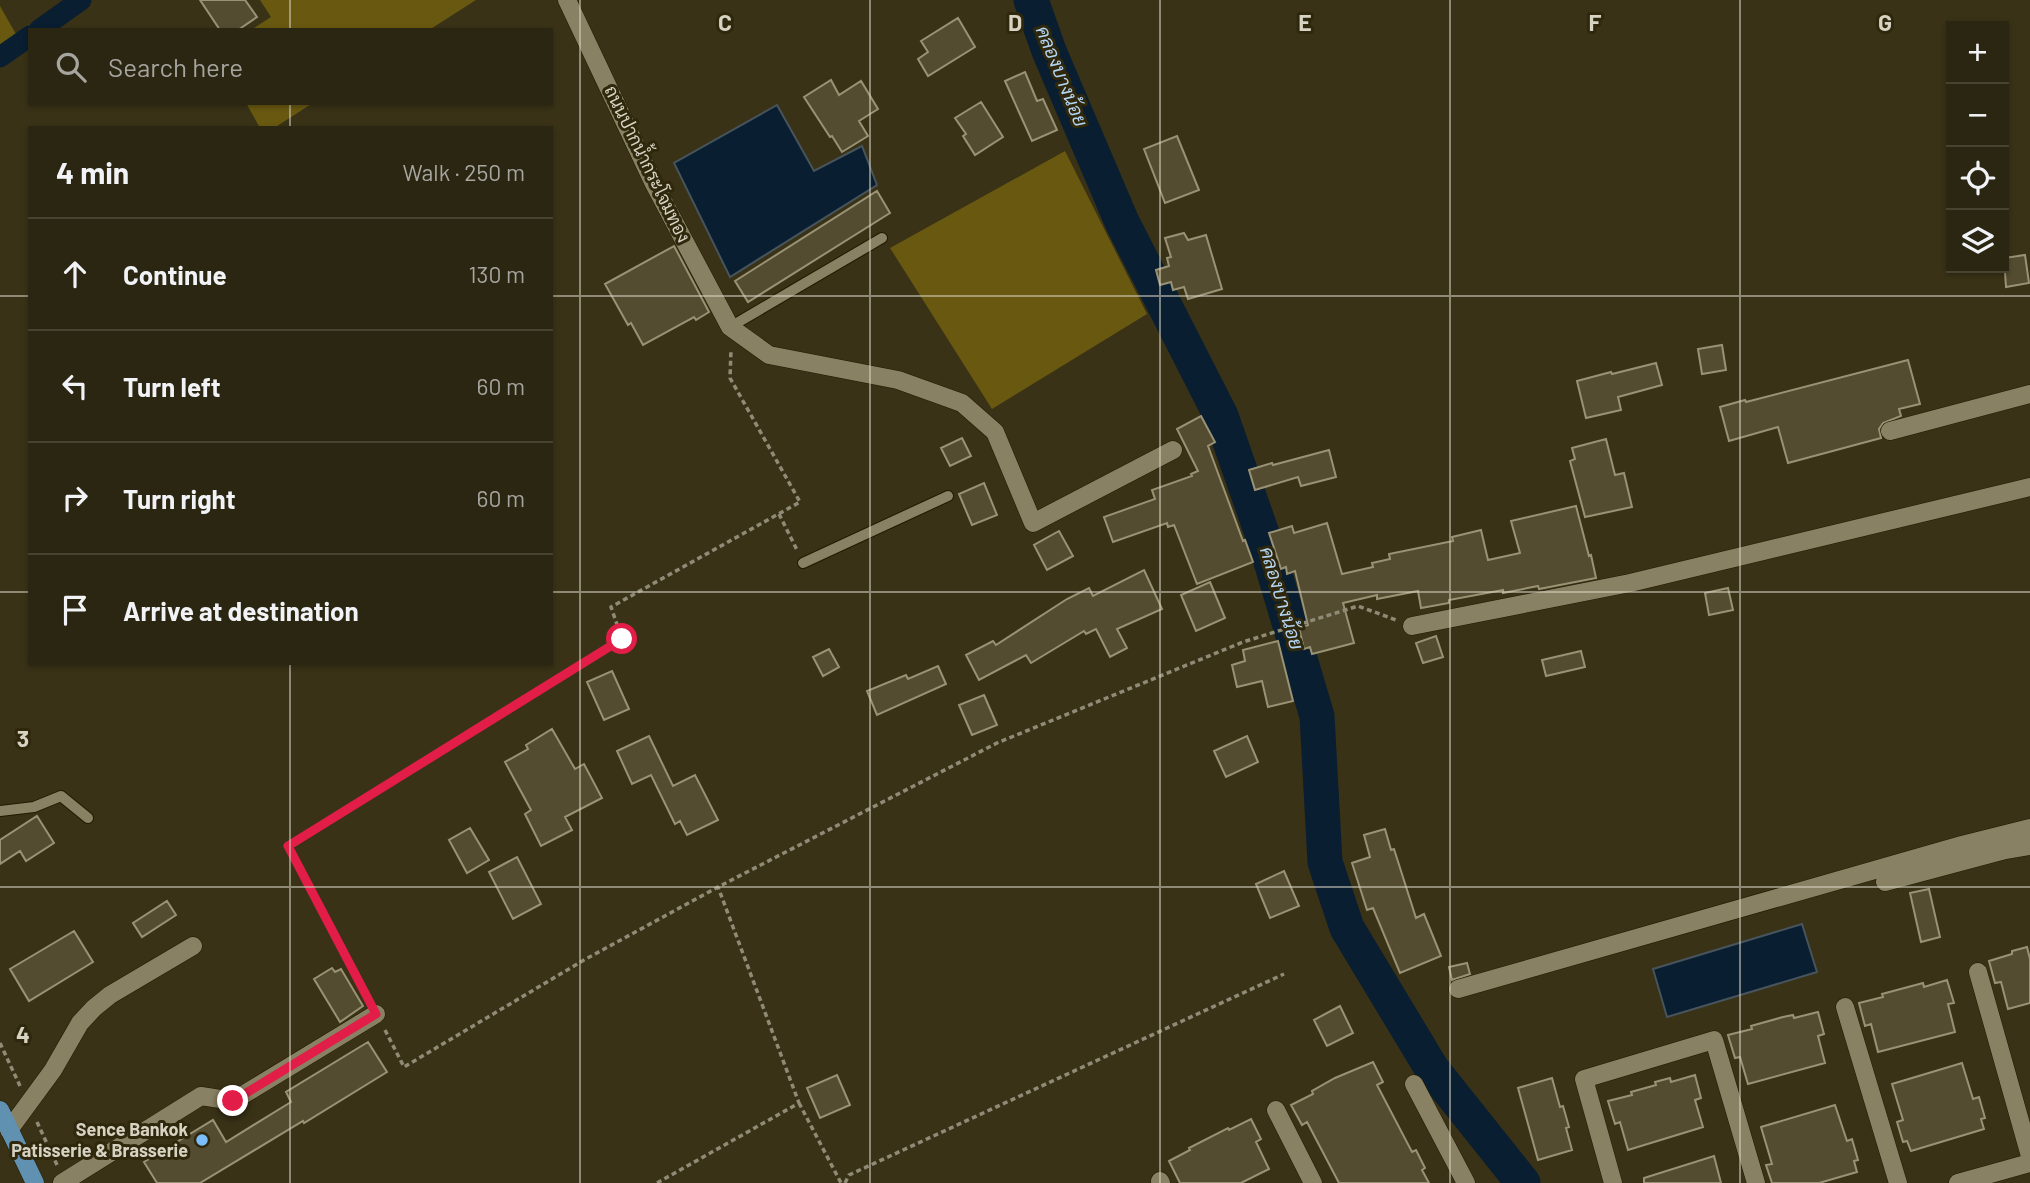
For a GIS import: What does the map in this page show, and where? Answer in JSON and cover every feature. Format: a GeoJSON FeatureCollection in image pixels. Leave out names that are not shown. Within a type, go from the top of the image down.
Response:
{"type":"FeatureCollection","features":[{"type":"Feature","properties":{"kind":"main road"},"geometry":{"type":"LineString","coordinates":[[0,1110],[35,1183]]}},
{"type":"Feature","properties":{"kind":"street","name":"ถนนปากน้ำกระโจมทอง"},"geometry":{"type":"LineString","coordinates":[[567,0],[653,182],[730,327]]}},
{"type":"Feature","properties":{"kind":"street"},"geometry":{"type":"LineString","coordinates":[[730,327],[769,355],[898,380],[962,403],[995,432],[1033,523],[1173,450]]}},
{"type":"Feature","properties":{"kind":"street"},"geometry":{"type":"LineString","coordinates":[[1890,431],[2030,394]]}},
{"type":"Feature","properties":{"kind":"street"},"geometry":{"type":"LineString","coordinates":[[1412,626],[1630,583],[2030,487]]}},
{"type":"Feature","properties":{"kind":"street"},"geometry":{"type":"LineString","coordinates":[[1458,989],[2030,828]]}},
{"type":"Feature","properties":{"kind":"street"},"geometry":{"type":"LineString","coordinates":[[1885,882],[2004,850],[2030,846]]}},
{"type":"Feature","properties":{"kind":"street"},"geometry":{"type":"LineString","coordinates":[[9,1130],[53,1070],[80,1023],[94,1008],[110,995],[193,946]]}},
{"type":"Feature","properties":{"kind":"street"},"geometry":{"type":"LineString","coordinates":[[1978,972],[2030,1156]]}},
{"type":"Feature","properties":{"kind":"street"},"geometry":{"type":"LineString","coordinates":[[1846,1007],[1898,1183]]}},
{"type":"Feature","properties":{"kind":"street"},"geometry":{"type":"LineString","coordinates":[[62,1183],[201,1096],[233,1101],[376,1014]]}},
{"type":"Feature","properties":{"kind":"street"},"geometry":{"type":"LineString","coordinates":[[1613,1183],[1584,1079],[1714,1040],[1756,1183]]}},
{"type":"Feature","properties":{"kind":"street"},"geometry":{"type":"LineString","coordinates":[[1414,1084],[1465,1183]]}},
{"type":"Feature","properties":{"kind":"street"},"geometry":{"type":"LineString","coordinates":[[1276,1110],[1313,1183]]}},
{"type":"Feature","properties":{"kind":"street"},"geometry":{"type":"LineString","coordinates":[[1958,1183],[2030,1163]]}},
{"type":"Feature","properties":{"kind":"lane"},"geometry":{"type":"LineString","coordinates":[[730,327],[882,238]]}},
{"type":"Feature","properties":{"kind":"lane"},"geometry":{"type":"LineString","coordinates":[[803,563],[948,496]]}},
{"type":"Feature","properties":{"kind":"lane"},"geometry":{"type":"LineString","coordinates":[[0,811],[34,807],[61,796],[88,818]]}},
{"type":"Feature","properties":{"kind":"path"},"geometry":{"type":"LineString","coordinates":[[730,327],[730,378],[800,502],[611,607],[622,639],[288,846],[404,1067],[584,960],[718,887],[998,743],[1243,642],[1358,606],[1412,626]]}},
{"type":"Feature","properties":{"kind":"path"},"geometry":{"type":"LineString","coordinates":[[779,514],[803,563]]}},
{"type":"Feature","properties":{"kind":"path"},"geometry":{"type":"LineString","coordinates":[[718,887],[799,1103],[843,1183],[849,1175],[1284,974]]}},
{"type":"Feature","properties":{"kind":"path"},"geometry":{"type":"LineString","coordinates":[[657,1183],[799,1103]]}},
{"type":"Feature","properties":{"kind":"shaded area"},"geometry":{"type":"Polygon","coordinates":[[[260,0],[476,0],[432,28],[254,28],[271,17],[260,0]]]}},
{"type":"Feature","properties":{"kind":"shaded area"},"geometry":{"type":"Polygon","coordinates":[[[0,6],[16,34],[0,45],[0,6]]]}},
{"type":"Feature","properties":{"kind":"shaded area"},"geometry":{"type":"Polygon","coordinates":[[[247,105],[310,105],[277,126],[259,126],[247,105]]]}},
{"type":"Feature","properties":{"kind":"shaded area"},"geometry":{"type":"Polygon","coordinates":[[[1065,151],[1147,314],[992,409],[890,248],[1065,151]]]}},
{"type":"Feature","properties":{"kind":"water"},"geometry":{"type":"Polygon","coordinates":[[[777,105],[814,171],[862,146],[877,185],[730,277],[674,163],[777,105]]]}},
{"type":"Feature","properties":{"kind":"water"},"geometry":{"type":"Polygon","coordinates":[[[1802,924],[1817,972],[1667,1017],[1653,969],[1802,924]]]}},
{"type":"Feature","properties":{"kind":"building"},"geometry":{"type":"Polygon","coordinates":[[[200,0],[245,0],[257,17],[241,28],[219,28],[200,0]]]}},
{"type":"Feature","properties":{"kind":"building"},"geometry":{"type":"Polygon","coordinates":[[[958,18],[975,47],[928,76],[918,59],[928,52],[921,41],[958,18]]]}},
{"type":"Feature","properties":{"kind":"building"},"geometry":{"type":"Polygon","coordinates":[[[1025,72],[1037,101],[1043,99],[1057,130],[1032,141],[1005,81],[1025,72]]]}},
{"type":"Feature","properties":{"kind":"building"},"geometry":{"type":"Polygon","coordinates":[[[831,80],[839,95],[861,81],[878,109],[859,121],[868,136],[842,152],[804,97],[831,80]]]}},
{"type":"Feature","properties":{"kind":"building"},"geometry":{"type":"Polygon","coordinates":[[[981,102],[1003,137],[975,155],[955,118],[981,102]]]}},
{"type":"Feature","properties":{"kind":"building"},"geometry":{"type":"Polygon","coordinates":[[[1177,136],[1199,190],[1165,203],[1144,149],[1177,136]]]}},
{"type":"Feature","properties":{"kind":"building"},"geometry":{"type":"Polygon","coordinates":[[[877,191],[890,213],[748,302],[735,281],[877,191]]]}},
{"type":"Feature","properties":{"kind":"building"},"geometry":{"type":"Polygon","coordinates":[[[1184,233],[1188,240],[1206,235],[1222,289],[1188,299],[1184,287],[1173,290],[1171,282],[1160,285],[1156,270],[1169,266],[1167,258],[1171,257],[1165,238],[1184,233]]]}},
{"type":"Feature","properties":{"kind":"building"},"geometry":{"type":"Polygon","coordinates":[[[674,246],[709,312],[696,320],[694,317],[643,345],[631,323],[628,325],[605,284],[674,246]]]}},
{"type":"Feature","properties":{"kind":"building"},"geometry":{"type":"Polygon","coordinates":[[[2025,255],[2029,283],[2006,287],[2005,273],[2009,273],[2009,257],[2025,255]]]}},
{"type":"Feature","properties":{"kind":"building"},"geometry":{"type":"Polygon","coordinates":[[[1722,345],[1726,370],[1702,374],[1698,349],[1722,345]]]}},
{"type":"Feature","properties":{"kind":"building"},"geometry":{"type":"Polygon","coordinates":[[[1908,360],[1920,404],[1899,409],[1901,416],[1883,423],[1879,429],[1881,438],[1788,463],[1778,427],[1729,441],[1720,407],[1908,360]]]}},
{"type":"Feature","properties":{"kind":"building"},"geometry":{"type":"Polygon","coordinates":[[[1656,363],[1662,385],[1618,397],[1621,410],[1586,418],[1577,381],[1656,363]]]}},
{"type":"Feature","properties":{"kind":"building"},"geometry":{"type":"Polygon","coordinates":[[[1201,416],[1215,442],[1208,446],[1253,562],[1197,584],[1174,525],[1168,527],[1167,523],[1113,542],[1104,517],[1155,499],[1152,490],[1192,476],[1191,474],[1198,471],[1177,429],[1201,416]]]}},
{"type":"Feature","properties":{"kind":"building"},"geometry":{"type":"Polygon","coordinates":[[[962,438],[971,456],[950,466],[941,448],[962,438]]]}},
{"type":"Feature","properties":{"kind":"building"},"geometry":{"type":"Polygon","coordinates":[[[1606,439],[1615,475],[1624,473],[1632,507],[1585,517],[1570,461],[1575,459],[1572,448],[1606,439]]]}},
{"type":"Feature","properties":{"kind":"building"},"geometry":{"type":"Polygon","coordinates":[[[1329,450],[1336,477],[1301,486],[1298,477],[1255,490],[1249,470],[1329,450]]]}},
{"type":"Feature","properties":{"kind":"building"},"geometry":{"type":"Polygon","coordinates":[[[984,483],[997,515],[972,525],[959,494],[984,483]]]}},
{"type":"Feature","properties":{"kind":"building"},"geometry":{"type":"Polygon","coordinates":[[[1576,506],[1596,578],[1539,589],[1538,586],[1503,593],[1503,590],[1421,608],[1418,591],[1377,599],[1377,595],[1343,603],[1354,643],[1312,654],[1310,647],[1304,649],[1299,628],[1308,625],[1295,571],[1287,574],[1286,567],[1281,569],[1269,533],[1292,526],[1294,533],[1327,523],[1342,574],[1373,567],[1372,563],[1390,559],[1389,554],[1453,541],[1452,537],[1481,530],[1488,560],[1520,553],[1511,521],[1576,506]]]}},
{"type":"Feature","properties":{"kind":"building"},"geometry":{"type":"Polygon","coordinates":[[[1059,531],[1073,556],[1047,570],[1034,545],[1059,531]]]}},
{"type":"Feature","properties":{"kind":"building"},"geometry":{"type":"Polygon","coordinates":[[[1144,570],[1162,609],[1117,629],[1127,648],[1110,657],[1096,629],[1086,634],[1084,631],[1031,663],[1026,655],[979,680],[966,655],[993,641],[996,645],[1067,599],[1089,588],[1093,596],[1144,570]]]}},
{"type":"Feature","properties":{"kind":"building"},"geometry":{"type":"Polygon","coordinates":[[[1210,582],[1225,618],[1196,631],[1181,595],[1210,582]]]}},
{"type":"Feature","properties":{"kind":"building"},"geometry":{"type":"Polygon","coordinates":[[[1728,588],[1733,610],[1709,615],[1705,593],[1728,588]]]}},
{"type":"Feature","properties":{"kind":"building"},"geometry":{"type":"Polygon","coordinates":[[[1436,636],[1443,657],[1423,663],[1416,643],[1436,636]]]}},
{"type":"Feature","properties":{"kind":"building"},"geometry":{"type":"Polygon","coordinates":[[[1278,641],[1293,701],[1268,707],[1262,681],[1237,687],[1232,665],[1245,661],[1243,650],[1278,641]]]}},
{"type":"Feature","properties":{"kind":"building"},"geometry":{"type":"Polygon","coordinates":[[[829,649],[839,667],[823,676],[813,657],[829,649]]]}},
{"type":"Feature","properties":{"kind":"building"},"geometry":{"type":"Polygon","coordinates":[[[1581,651],[1585,667],[1546,676],[1542,660],[1581,651]]]}},
{"type":"Feature","properties":{"kind":"building"},"geometry":{"type":"Polygon","coordinates":[[[938,666],[946,684],[877,715],[867,691],[906,675],[908,679],[938,666]]]}},
{"type":"Feature","properties":{"kind":"building"},"geometry":{"type":"Polygon","coordinates":[[[612,671],[629,709],[604,720],[587,682],[612,671]]]}},
{"type":"Feature","properties":{"kind":"building"},"geometry":{"type":"Polygon","coordinates":[[[984,695],[997,725],[972,735],[959,705],[984,695]]]}},
{"type":"Feature","properties":{"kind":"building"},"geometry":{"type":"Polygon","coordinates":[[[552,729],[575,769],[584,764],[602,798],[565,817],[572,830],[541,846],[525,814],[531,810],[505,762],[528,749],[526,745],[552,729]]]}},
{"type":"Feature","properties":{"kind":"building"},"geometry":{"type":"Polygon","coordinates":[[[649,736],[673,786],[695,775],[718,820],[687,835],[680,821],[675,824],[651,775],[632,784],[617,751],[649,736]]]}},
{"type":"Feature","properties":{"kind":"building"},"geometry":{"type":"Polygon","coordinates":[[[1247,736],[1258,762],[1226,777],[1214,751],[1247,736]]]}},
{"type":"Feature","properties":{"kind":"building"},"geometry":{"type":"Polygon","coordinates":[[[37,816],[54,843],[26,861],[20,851],[0,864],[0,840],[37,816]]]}},
{"type":"Feature","properties":{"kind":"building"},"geometry":{"type":"Polygon","coordinates":[[[470,828],[489,860],[467,873],[449,840],[470,828]]]}},
{"type":"Feature","properties":{"kind":"building"},"geometry":{"type":"Polygon","coordinates":[[[1385,829],[1416,918],[1424,914],[1441,956],[1400,973],[1373,908],[1367,910],[1352,863],[1370,857],[1364,835],[1385,829]]]}},
{"type":"Feature","properties":{"kind":"building"},"geometry":{"type":"Polygon","coordinates":[[[517,857],[541,904],[513,919],[489,872],[517,857]]]}},
{"type":"Feature","properties":{"kind":"building"},"geometry":{"type":"Polygon","coordinates":[[[1284,871],[1299,906],[1270,918],[1256,884],[1284,871]]]}},
{"type":"Feature","properties":{"kind":"building"},"geometry":{"type":"Polygon","coordinates":[[[1929,889],[1940,937],[1921,942],[1910,893],[1929,889]]]}},
{"type":"Feature","properties":{"kind":"building"},"geometry":{"type":"Polygon","coordinates":[[[167,901],[176,915],[142,937],[133,923],[167,901]]]}},
{"type":"Feature","properties":{"kind":"building"},"geometry":{"type":"Polygon","coordinates":[[[74,931],[93,962],[29,1001],[10,969],[74,931]]]}},
{"type":"Feature","properties":{"kind":"building"},"geometry":{"type":"Polygon","coordinates":[[[2027,947],[2030,959],[2030,1003],[2008,1009],[2001,982],[1995,983],[1989,961],[2027,947]]]}},
{"type":"Feature","properties":{"kind":"building"},"geometry":{"type":"Polygon","coordinates":[[[1467,963],[1470,974],[1452,980],[1449,967],[1467,963]]]}},
{"type":"Feature","properties":{"kind":"building"},"geometry":{"type":"Polygon","coordinates":[[[332,968],[335,972],[341,969],[363,1006],[340,1022],[314,979],[332,968]]]}},
{"type":"Feature","properties":{"kind":"building"},"geometry":{"type":"Polygon","coordinates":[[[1947,980],[1954,1003],[1948,1004],[1955,1032],[1878,1052],[1871,1024],[1865,1026],[1859,1003],[1923,983],[1924,987],[1947,980]]]}},
{"type":"Feature","properties":{"kind":"building"},"geometry":{"type":"Polygon","coordinates":[[[1340,1006],[1353,1033],[1327,1046],[1314,1020],[1340,1006]]]}},
{"type":"Feature","properties":{"kind":"building"},"geometry":{"type":"Polygon","coordinates":[[[1818,1012],[1824,1034],[1818,1036],[1825,1063],[1748,1084],[1740,1057],[1735,1058],[1728,1035],[1783,1017],[1793,1015],[1794,1018],[1818,1012]]]}},
{"type":"Feature","properties":{"kind":"building"},"geometry":{"type":"Polygon","coordinates":[[[368,1042],[387,1072],[200,1183],[157,1183],[144,1162],[213,1120],[226,1142],[291,1102],[286,1092],[368,1042]]]}},
{"type":"Feature","properties":{"kind":"building"},"geometry":{"type":"Polygon","coordinates":[[[1373,1062],[1383,1082],[1377,1085],[1412,1152],[1416,1150],[1429,1183],[1339,1183],[1307,1122],[1302,1125],[1291,1105],[1313,1094],[1312,1091],[1335,1078],[1373,1062]]]}},
{"type":"Feature","properties":{"kind":"building"},"geometry":{"type":"Polygon","coordinates":[[[1962,1063],[1973,1099],[1979,1097],[1985,1118],[1981,1119],[1984,1129],[1911,1151],[1907,1141],[1903,1142],[1897,1122],[1903,1120],[1892,1084],[1962,1063]]]}},
{"type":"Feature","properties":{"kind":"building"},"geometry":{"type":"Polygon","coordinates":[[[837,1075],[850,1105],[820,1118],[807,1088],[837,1075]]]}},
{"type":"Feature","properties":{"kind":"building"},"geometry":{"type":"Polygon","coordinates":[[[1695,1075],[1701,1098],[1695,1100],[1703,1127],[1628,1150],[1620,1122],[1615,1124],[1608,1101],[1632,1095],[1631,1092],[1656,1085],[1655,1082],[1670,1078],[1671,1082],[1695,1075]]]}},
{"type":"Feature","properties":{"kind":"building"},"geometry":{"type":"Polygon","coordinates":[[[1552,1078],[1569,1127],[1566,1128],[1572,1150],[1538,1160],[1518,1088],[1552,1078]]]}},
{"type":"Feature","properties":{"kind":"building"},"geometry":{"type":"Polygon","coordinates":[[[1835,1105],[1847,1141],[1852,1139],[1858,1160],[1854,1161],[1857,1172],[1819,1183],[1772,1183],[1766,1165],[1772,1164],[1761,1127],[1835,1105]]]}},
{"type":"Feature","properties":{"kind":"building"},"geometry":{"type":"Polygon","coordinates":[[[1251,1119],[1261,1139],[1256,1142],[1269,1169],[1241,1183],[1180,1183],[1169,1161],[1228,1128],[1229,1130],[1251,1119]]]}},
{"type":"Feature","properties":{"kind":"building"},"geometry":{"type":"Polygon","coordinates":[[[1714,1156],[1721,1183],[1644,1183],[1644,1178],[1714,1156]]]}},
{"type":"Feature","properties":{"kind":"waterway"},"geometry":{"type":"LineString","coordinates":[[42,28],[81,0]]}},
{"type":"Feature","properties":{"kind":"waterway","name":"คลองบางน้อย"},"geometry":{"type":"LineString","coordinates":[[1031,0],[1049,51],[1122,222],[1221,416],[1266,545],[1317,716],[1325,862],[1347,928],[1432,1069],[1523,1183]]}},
{"type":"Feature","properties":{"kind":"waterway"},"geometry":{"type":"LineString","coordinates":[[0,57],[28,37]]}},
{"type":"Feature","properties":{"kind":"place","name":"Sence Bankok Patisserie & Brasserie"},"geometry":{"type":"Point","coordinates":[202,1140]}},
{"type":"Feature","properties":{"kind":"route"},"geometry":{"type":"LineString","coordinates":[[233,1101],[376,1014],[288,846],[622,639]]}}]}
